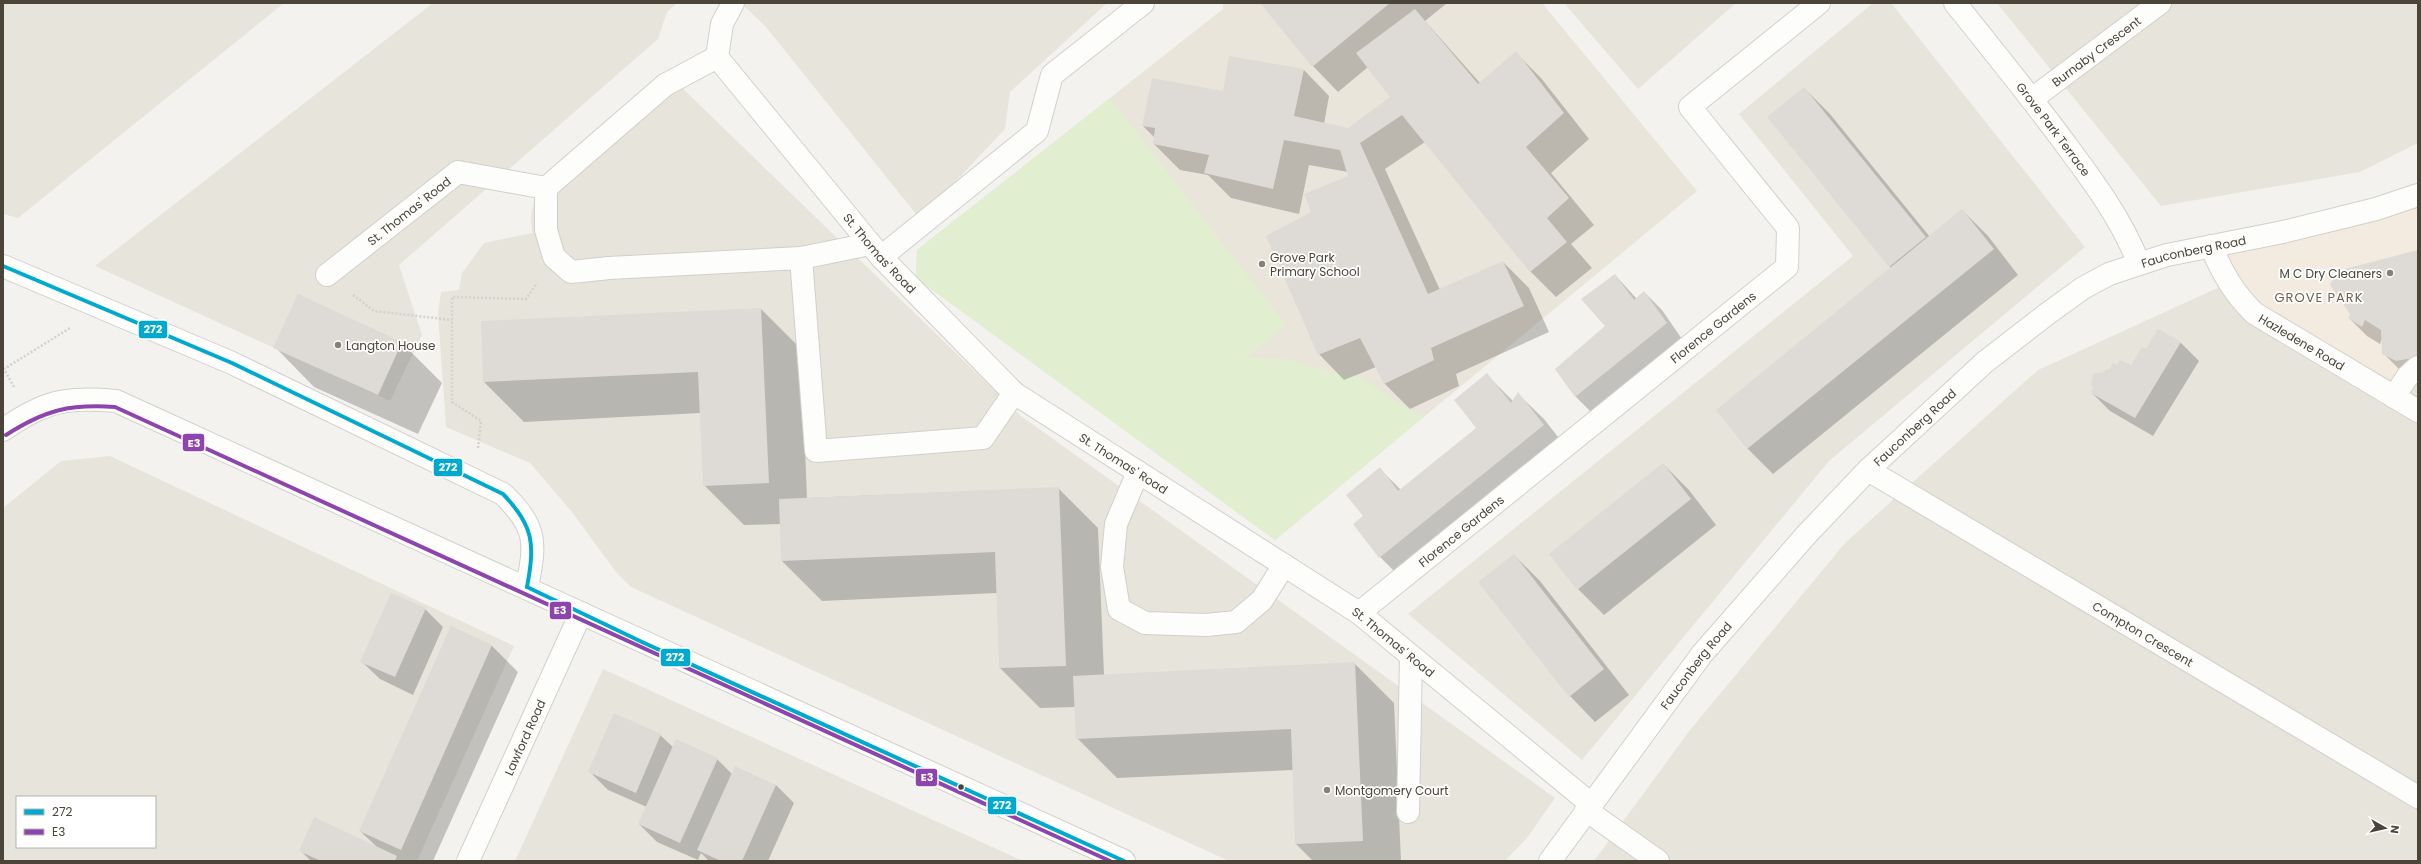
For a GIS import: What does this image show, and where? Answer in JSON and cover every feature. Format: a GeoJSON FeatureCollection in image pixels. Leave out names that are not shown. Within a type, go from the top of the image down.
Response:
{"type":"FeatureCollection","features":[{"type":"Feature","properties":{"kind":"street"},"geometry":{"type":"LineString","coordinates":[[733,3],[722,24],[717,57],[665,84],[546,188],[546,230],[554,257],[571,272],[608,268],[801,258],[876,251],[1037,131],[1052,75],[1143,3]]}},
{"type":"Feature","properties":{"kind":"street","name":"Florence Gardens"},"geometry":{"type":"LineString","coordinates":[[1359,613],[1787,267],[1788,228],[1690,107],[1819,3]]}},
{"type":"Feature","properties":{"kind":"street","name":"Grove Park Terrace"},"geometry":{"type":"LineString","coordinates":[[1955,3],[2032,99],[2105,197],[2130,239],[2139,264]]}},
{"type":"Feature","properties":{"kind":"street","name":"Burnaby Crescent"},"geometry":{"type":"LineString","coordinates":[[2032,99],[2160,3]]}},
{"type":"Feature","properties":{"kind":"street","name":"St. Thomas' Road"},"geometry":{"type":"LineString","coordinates":[[717,57],[876,251],[1014,393],[1359,613],[1589,807],[1658,861]]}},
{"type":"Feature","properties":{"kind":"street","name":"St. Thomas' Road"},"geometry":{"type":"LineString","coordinates":[[328,275],[458,172],[546,188]]}},
{"type":"Feature","properties":{"kind":"street","name":"Fauconberg Road"},"geometry":{"type":"LineString","coordinates":[[1550,861],[1702,654],[1807,534],[1868,470],[1985,362],[2083,288],[2109,274],[2167,255],[2290,230],[2418,196]]}},
{"type":"Feature","properties":{"kind":"street","name":"Hazledene Road"},"geometry":{"type":"LineString","coordinates":[[2212,246],[2223,275],[2239,298],[2254,312],[2418,411]]}},
{"type":"Feature","properties":{"kind":"street"},"geometry":{"type":"LineString","coordinates":[[801,258],[816,451],[983,438],[1014,393]]}},
{"type":"Feature","properties":{"kind":"street"},"geometry":{"type":"LineString","coordinates":[[3,266],[232,363],[503,494],[517,508],[530,530],[534,553],[527,587]]}},
{"type":"Feature","properties":{"kind":"street"},"geometry":{"type":"LineString","coordinates":[[2394,397],[2407,377],[2418,367]]}},
{"type":"Feature","properties":{"kind":"street"},"geometry":{"type":"LineString","coordinates":[[3,430],[29,412],[55,401],[83,398],[116,401],[527,587],[1124,861]]}},
{"type":"Feature","properties":{"kind":"street","name":"Compton Crescent"},"geometry":{"type":"LineString","coordinates":[[1868,470],[2418,797]]}},
{"type":"Feature","properties":{"kind":"street"},"geometry":{"type":"LineString","coordinates":[[1138,472],[1116,524],[1112,567],[1119,609],[1145,623],[1206,625],[1236,622],[1262,600],[1284,565]]}},
{"type":"Feature","properties":{"kind":"street","name":"Lawford Road"},"geometry":{"type":"LineString","coordinates":[[468,861],[581,613]]}},
{"type":"Feature","properties":{"kind":"street"},"geometry":{"type":"LineString","coordinates":[[1408,812],[1411,657]]}},
{"type":"Feature","properties":{"kind":"path"},"geometry":{"type":"LineString","coordinates":[[474,480],[481,421],[452,402],[452,298],[526,298],[554,257]]}},
{"type":"Feature","properties":{"kind":"path"},"geometry":{"type":"LineString","coordinates":[[328,275],[374,311],[452,320]]}},
{"type":"Feature","properties":{"kind":"path"},"geometry":{"type":"LineString","coordinates":[[4,369],[69,330]]}},
{"type":"Feature","properties":{"kind":"shaded area"},"geometry":{"type":"Polygon","coordinates":[[[3,3],[284,3],[18,218],[3,214],[3,3]]]}},
{"type":"Feature","properties":{"kind":"shaded area"},"geometry":{"type":"Polygon","coordinates":[[[433,3],[677,3],[667,12],[658,39],[399,265],[422,335],[390,401],[95,266],[433,3]]]}},
{"type":"Feature","properties":{"kind":"shaded area"},"geometry":{"type":"Polygon","coordinates":[[[741,3],[1107,3],[1010,92],[1005,129],[920,219],[766,27],[741,3]]]}},
{"type":"Feature","properties":{"kind":"shaded area","name":"Grove Park Primary School"},"geometry":{"type":"Polygon","coordinates":[[[1223,3],[1542,3],[1697,191],[1275,540],[916,278],[917,250],[1223,9],[1223,3]]]}},
{"type":"Feature","properties":{"kind":"shaded area"},"geometry":{"type":"Polygon","coordinates":[[[1564,3],[1736,3],[1638,89],[1564,3]]]}},
{"type":"Feature","properties":{"kind":"shaded area"},"geometry":{"type":"Polygon","coordinates":[[[1873,3],[1891,3],[2085,247],[1829,461],[1582,760],[1408,614],[1853,256],[1739,114],[1873,3]]]}},
{"type":"Feature","properties":{"kind":"shaded area"},"geometry":{"type":"Polygon","coordinates":[[[1997,3],[2418,3],[2418,143],[2360,172],[2161,206],[1997,3]]]}},
{"type":"Feature","properties":{"kind":"shaded area","name":"Montgomery Court"},"geometry":{"type":"Polygon","coordinates":[[[678,84],[1021,416],[1555,798],[1527,838],[1505,861],[1229,861],[631,587],[616,572],[572,512],[530,463],[446,427],[438,314],[441,292],[459,290],[462,273],[484,243],[532,233],[531,214],[534,202],[678,84]]]}},
{"type":"Feature","properties":{"kind":"shaded area"},"geometry":{"type":"Polygon","coordinates":[[[2418,195],[2418,367],[2394,397],[2254,313],[2211,246],[2418,195]]]}},
{"type":"Feature","properties":{"kind":"shaded area"},"geometry":{"type":"Polygon","coordinates":[[[2418,224],[2418,861],[1594,861],[1690,730],[1845,543],[2038,370],[2213,290],[2418,224]]]}},
{"type":"Feature","properties":{"kind":"shaded area"},"geometry":{"type":"Polygon","coordinates":[[[110,456],[514,646],[417,861],[3,861],[3,508],[61,461],[110,456]]]}},
{"type":"Feature","properties":{"kind":"shaded area"},"geometry":{"type":"Polygon","coordinates":[[[603,669],[1023,861],[515,861],[603,669]]]}},
{"type":"Feature","properties":{"kind":"green space"},"geometry":{"type":"Polygon","coordinates":[[[1110,98],[1286,325],[1247,357],[1287,359],[1327,371],[1361,377],[1411,411],[1425,416],[1275,540],[916,278],[917,250],[1110,98]]]}},
{"type":"Feature","properties":{"kind":"building"},"geometry":{"type":"Polygon","coordinates":[[[1260,3],[1390,3],[1312,67],[1260,3]]]}},
{"type":"Feature","properties":{"kind":"building"},"geometry":{"type":"Polygon","coordinates":[[[1415,9],[1478,84],[1516,51],[1564,113],[1526,147],[1569,198],[1547,218],[1567,242],[1530,272],[1402,115],[1360,143],[1428,294],[1503,261],[1524,306],[1431,348],[1434,360],[1384,384],[1360,338],[1318,355],[1266,236],[1311,212],[1304,194],[1348,176],[1340,150],[1284,140],[1273,189],[1204,173],[1209,155],[1153,144],[1155,128],[1142,126],[1152,78],[1223,91],[1229,56],[1304,69],[1294,116],[1348,128],[1390,97],[1356,53],[1415,9]]]}},
{"type":"Feature","properties":{"kind":"building"},"geometry":{"type":"Polygon","coordinates":[[[1804,87],[1926,237],[1889,267],[1767,117],[1804,87]]]}},
{"type":"Feature","properties":{"kind":"building"},"geometry":{"type":"Polygon","coordinates":[[[1962,209],[1994,249],[1747,449],[1716,410],[1962,209]]]}},
{"type":"Feature","properties":{"kind":"building"},"geometry":{"type":"Polygon","coordinates":[[[2418,250],[2418,357],[2396,361],[2382,354],[2381,330],[2365,320],[2362,327],[2348,318],[2350,314],[2330,285],[2337,271],[2418,250]]]}},
{"type":"Feature","properties":{"kind":"building"},"geometry":{"type":"Polygon","coordinates":[[[1615,274],[1634,300],[1644,291],[1667,323],[1575,397],[1555,369],[1605,326],[1581,299],[1615,274]]]}},
{"type":"Feature","properties":{"kind":"building","name":"Langton House"},"geometry":{"type":"Polygon","coordinates":[[[298,294],[402,342],[378,395],[273,348],[298,294]]]}},
{"type":"Feature","properties":{"kind":"building"},"geometry":{"type":"Polygon","coordinates":[[[761,308],[769,483],[703,486],[698,372],[483,382],[481,321],[761,308]]]}},
{"type":"Feature","properties":{"kind":"building"},"geometry":{"type":"Polygon","coordinates":[[[2158,329],[2181,342],[2135,418],[2091,393],[2093,388],[2091,385],[2093,375],[2104,372],[2106,369],[2109,370],[2113,363],[2117,365],[2120,360],[2131,365],[2142,347],[2146,349],[2158,329]]]}},
{"type":"Feature","properties":{"kind":"building"},"geometry":{"type":"Polygon","coordinates":[[[1487,373],[1511,403],[1518,392],[1544,425],[1379,558],[1353,524],[1363,516],[1346,495],[1380,467],[1398,491],[1476,428],[1454,400],[1487,373]]]}},
{"type":"Feature","properties":{"kind":"building"},"geometry":{"type":"Polygon","coordinates":[[[1663,463],[1691,499],[1577,590],[1549,554],[1663,463]]]}},
{"type":"Feature","properties":{"kind":"building"},"geometry":{"type":"Polygon","coordinates":[[[1059,487],[1066,666],[999,668],[995,552],[781,561],[779,499],[1059,487]]]}},
{"type":"Feature","properties":{"kind":"building"},"geometry":{"type":"Polygon","coordinates":[[[1514,554],[1604,669],[1569,697],[1478,582],[1514,554]]]}},
{"type":"Feature","properties":{"kind":"building"},"geometry":{"type":"Polygon","coordinates":[[[391,593],[426,608],[395,677],[360,662],[391,593]]]}},
{"type":"Feature","properties":{"kind":"building"},"geometry":{"type":"Polygon","coordinates":[[[451,626],[492,645],[401,850],[359,831],[451,626]]]}},
{"type":"Feature","properties":{"kind":"building","name":"Montgomery Court"},"geometry":{"type":"Polygon","coordinates":[[[1355,662],[1363,841],[1295,844],[1291,729],[1076,739],[1073,676],[1355,662]]]}},
{"type":"Feature","properties":{"kind":"building"},"geometry":{"type":"Polygon","coordinates":[[[614,713],[661,734],[636,793],[588,772],[614,713]]]}},
{"type":"Feature","properties":{"kind":"building"},"geometry":{"type":"Polygon","coordinates":[[[676,739],[718,758],[680,843],[638,824],[676,739]]]}},
{"type":"Feature","properties":{"kind":"building"},"geometry":{"type":"Polygon","coordinates":[[[735,766],[776,785],[742,861],[721,861],[697,850],[735,766]]]}},
{"type":"Feature","properties":{"kind":"building"},"geometry":{"type":"Polygon","coordinates":[[[314,817],[397,856],[395,861],[321,861],[299,851],[314,817]]]}},
{"type":"Feature","properties":{"kind":"transit line","name":"272"},"geometry":{"type":"LineString","coordinates":[[3,266],[232,363],[503,494],[521,516],[530,536],[531,559],[527,587]]}},
{"type":"Feature","properties":{"kind":"transit line","name":"E3"},"geometry":{"type":"LineString","coordinates":[[6,435],[20,426],[45,414],[58,410],[99,406],[115,407],[1110,861]]}},
{"type":"Feature","properties":{"kind":"transit line","name":"272"},"geometry":{"type":"LineString","coordinates":[[527,587],[642,642],[1124,861]]}},
{"type":"Feature","properties":{"kind":"place","name":"Grove Park Primary School"},"geometry":{"type":"Point","coordinates":[1262,264]}},
{"type":"Feature","properties":{"kind":"place","name":"M C Dry Cleaners"},"geometry":{"type":"Point","coordinates":[2390,273]}},
{"type":"Feature","properties":{"kind":"place","name":"Langton House"},"geometry":{"type":"Point","coordinates":[338,345]}},
{"type":"Feature","properties":{"kind":"place","name":"Montgomery Court"},"geometry":{"type":"Point","coordinates":[1327,790]}},
{"type":"Feature","properties":{"kind":"district","name":"GROVE PARK"},"geometry":{"type":"Point","coordinates":[2319,297]}}]}
